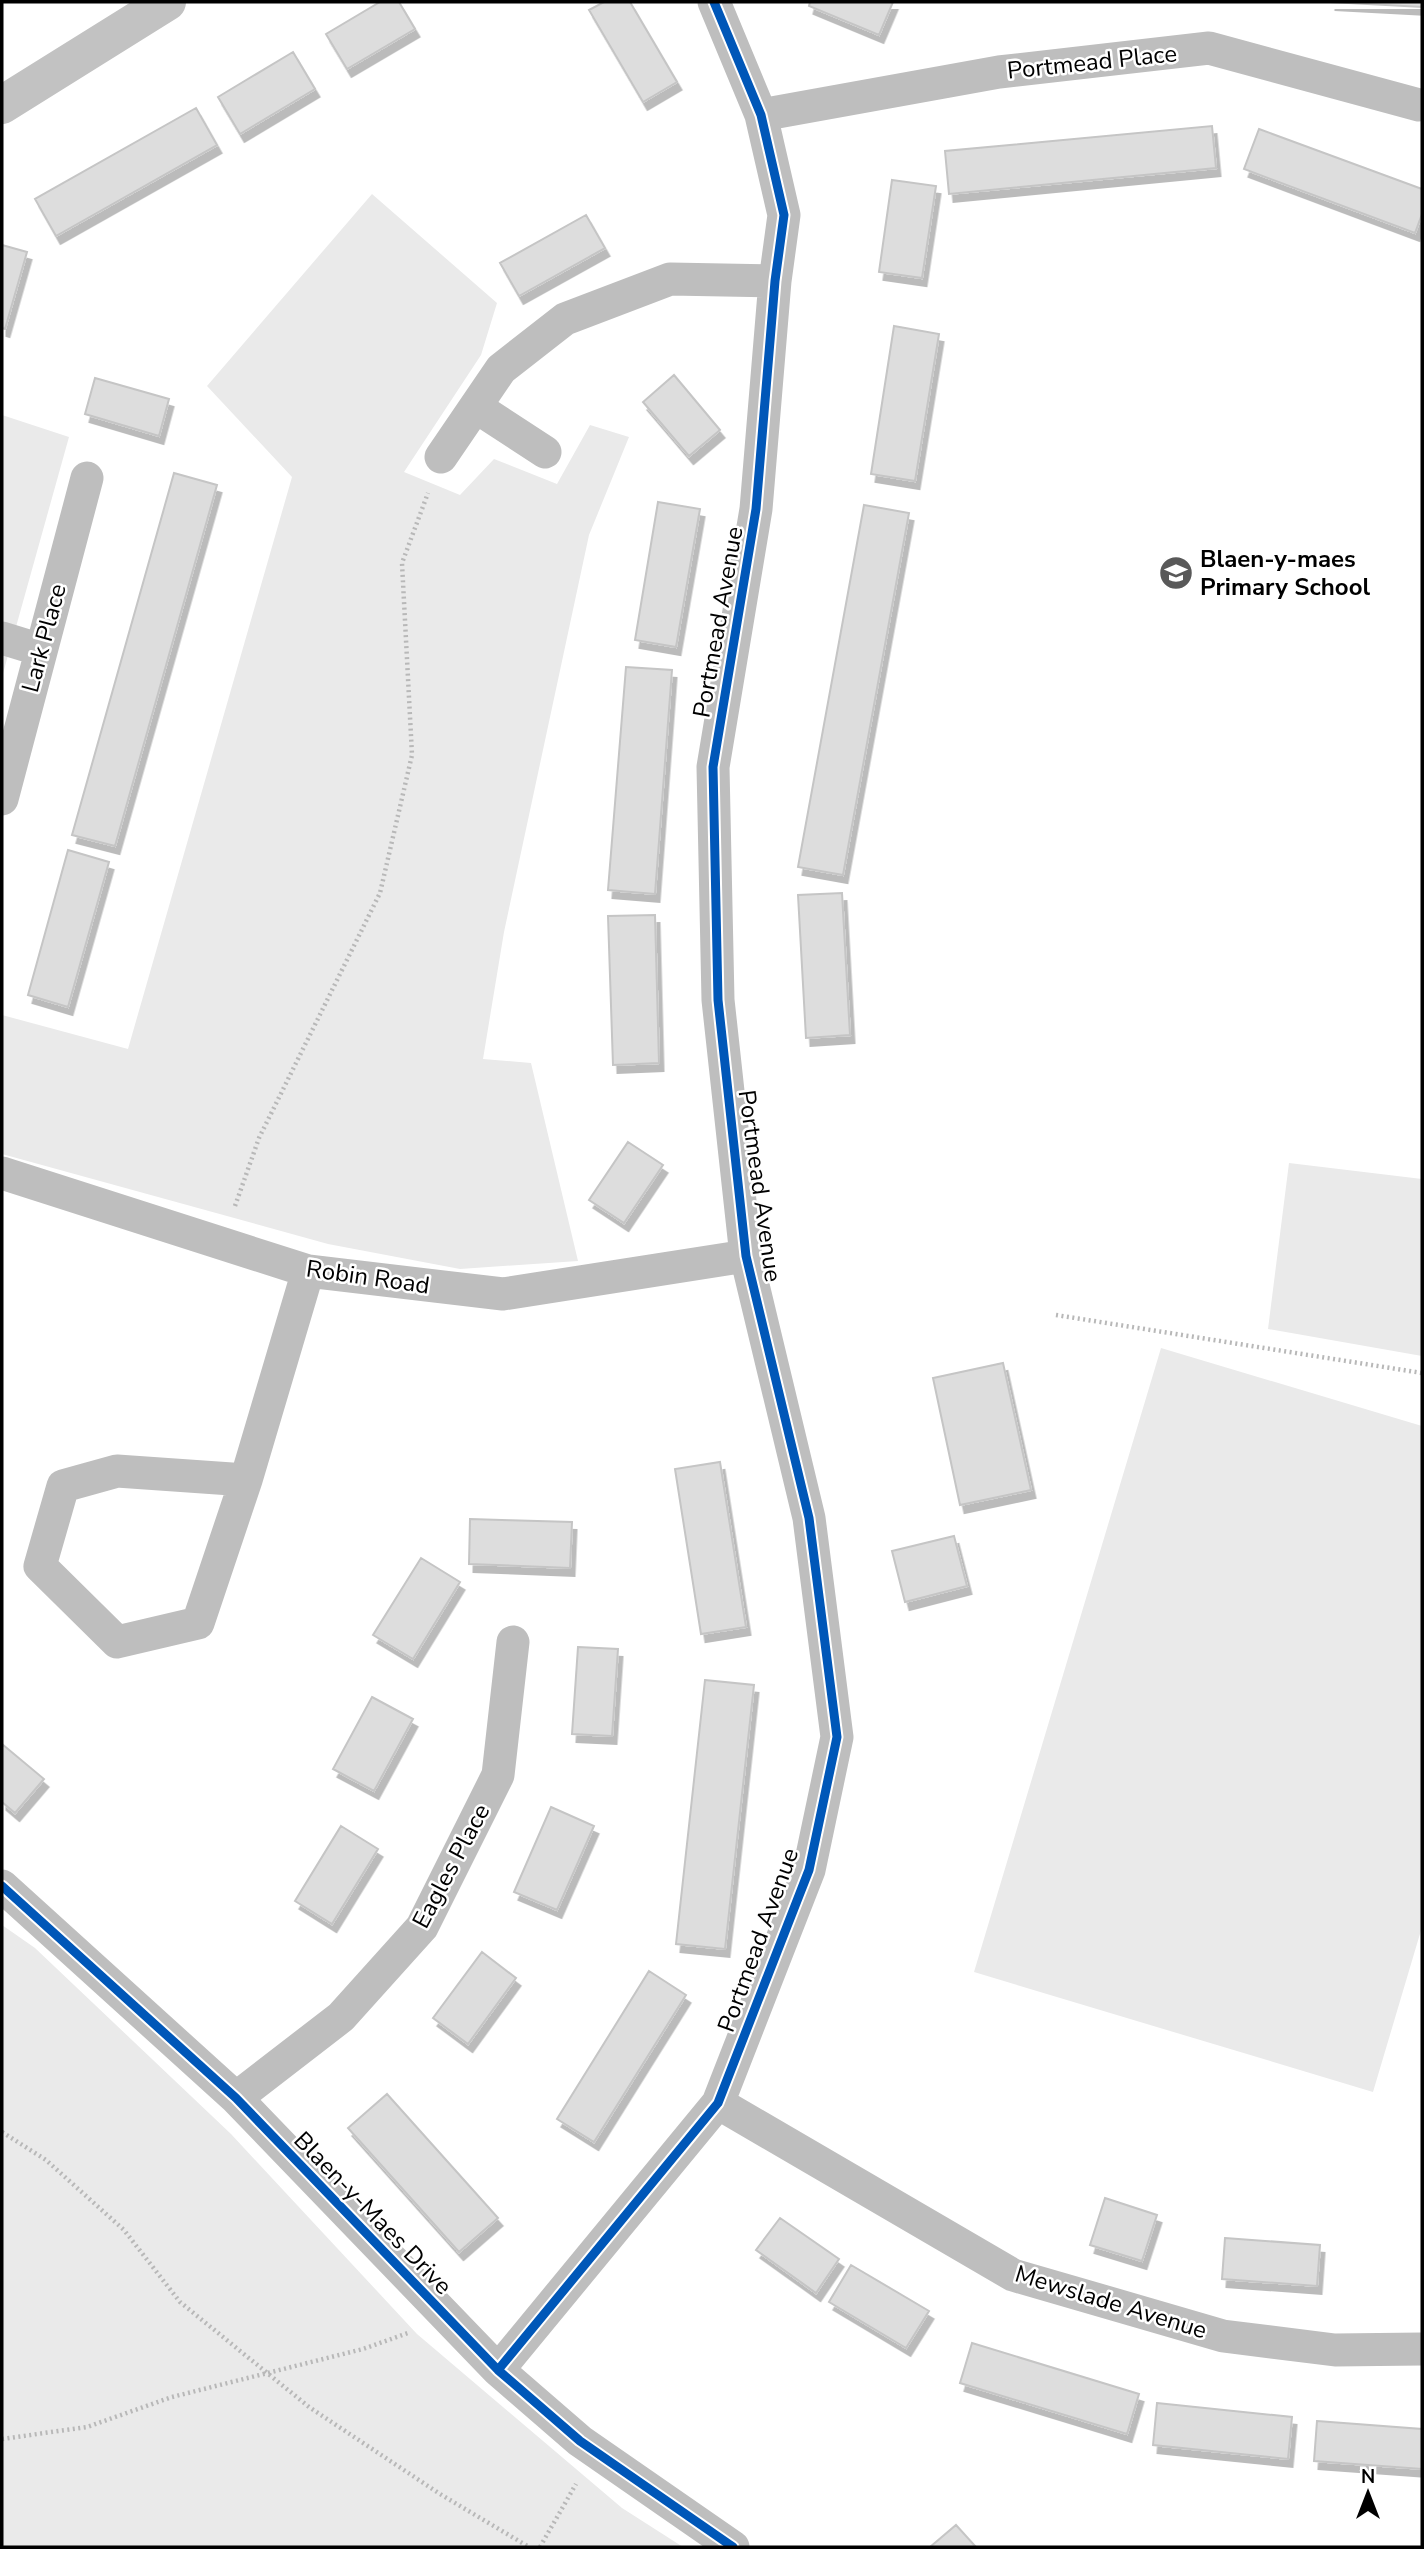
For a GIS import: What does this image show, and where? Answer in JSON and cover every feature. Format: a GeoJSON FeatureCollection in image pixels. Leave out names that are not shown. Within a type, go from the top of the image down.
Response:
{"type":"FeatureCollection","features":[{"type":"Feature","properties":{"kind":"street"},"geometry":{"type":"LineString","coordinates":[[2,105],[167,2]]}},
{"type":"Feature","properties":{"kind":"street","name":"Portmead Avenue"},"geometry":{"type":"LineString","coordinates":[[498,2370],[718,2103],[808,1870],[837,1737],[808,1518],[746,1256],[718,1000],[713,767],[756,509],[775,281],[785,215],[761,115],[714,2]]}},
{"type":"Feature","properties":{"kind":"street","name":"Portmead Place"},"geometry":{"type":"LineString","coordinates":[[761,115],[999,72],[1209,48],[1419,105]]}},
{"type":"Feature","properties":{"kind":"street"},"geometry":{"type":"LineString","coordinates":[[441,457],[501,369],[565,319],[670,279],[775,281]]}},
{"type":"Feature","properties":{"kind":"street"},"geometry":{"type":"LineString","coordinates":[[475,407],[545,452]]}},
{"type":"Feature","properties":{"kind":"street","name":"Lark Place"},"geometry":{"type":"LineString","coordinates":[[2,799],[87,478]]}},
{"type":"Feature","properties":{"kind":"street"},"geometry":{"type":"LineString","coordinates":[[2,638],[41,650]]}},
{"type":"Feature","properties":{"kind":"street","name":"Robin Road"},"geometry":{"type":"LineString","coordinates":[[2,1173],[307,1271],[503,1294],[746,1256]]}},
{"type":"Feature","properties":{"kind":"street"},"geometry":{"type":"LineString","coordinates":[[246,1480],[117,1471],[62,1486],[40,1566],[117,1642],[198,1623],[246,1480],[307,1271]]}},
{"type":"Feature","properties":{"kind":"street","name":"Eagles Place"},"geometry":{"type":"LineString","coordinates":[[236,2098],[341,2017],[422,1927],[498,1775],[513,1642]]}},
{"type":"Feature","properties":{"kind":"street","name":"Blaen-y-Maes Drive"},"geometry":{"type":"LineString","coordinates":[[2,1886],[236,2098],[498,2370],[595,2452],[733,2547]]}},
{"type":"Feature","properties":{"kind":"street","name":"Mewslade Avenue"},"geometry":{"type":"LineString","coordinates":[[718,2103],[1013,2275],[1223,2336],[1335,2350],[1422,2349]]}},
{"type":"Feature","properties":{"kind":"path"},"geometry":{"type":"LineString","coordinates":[[222,1243],[259,1138],[380,893],[412,755],[402,563],[441,457]]}},
{"type":"Feature","properties":{"kind":"path"},"geometry":{"type":"LineString","coordinates":[[1056,1315],[1422,1373]]}},
{"type":"Feature","properties":{"kind":"path"},"geometry":{"type":"LineString","coordinates":[[2,2132],[46,2160],[124,2230],[180,2302],[309,2407],[407,2472],[529,2547]]}},
{"type":"Feature","properties":{"kind":"path"},"geometry":{"type":"LineString","coordinates":[[2,2439],[87,2427],[172,2397],[363,2349],[448,2318]]}},
{"type":"Feature","properties":{"kind":"path"},"geometry":{"type":"LineString","coordinates":[[540,2547],[595,2452]]}},
{"type":"Feature","properties":{"kind":"shaded area"},"geometry":{"type":"Polygon","coordinates":[[[372,194],[497,303],[481,355],[404,472],[460,495],[494,459],[557,484],[590,425],[629,437],[589,535],[504,932],[483,1059],[531,1063],[578,1261],[460,1269],[328,1244],[2,1154],[2,1015],[128,1049],[292,477],[207,386],[372,194]]]}},
{"type":"Feature","properties":{"kind":"shaded area"},"geometry":{"type":"Polygon","coordinates":[[[2,415],[69,437],[2,677],[2,415]]]}},
{"type":"Feature","properties":{"kind":"shaded area"},"geometry":{"type":"Polygon","coordinates":[[[1289,1163],[1422,1179],[1422,1356],[1268,1329],[1289,1163]]]}},
{"type":"Feature","properties":{"kind":"shaded area"},"geometry":{"type":"Polygon","coordinates":[[[1161,1348],[1422,1426],[1422,1927],[1373,2092],[974,1972],[1161,1348]]]}},
{"type":"Feature","properties":{"kind":"shaded area"},"geometry":{"type":"Polygon","coordinates":[[[2,1925],[35,1948],[231,2134],[417,2334],[622,2508],[683,2547],[2,2547],[2,1925]]]}},
{"type":"Feature","properties":{"kind":"building"},"geometry":{"type":"Polygon","coordinates":[[[380,2],[399,2],[415,29],[347,69],[326,34],[380,2]]]}},
{"type":"Feature","properties":{"kind":"building"},"geometry":{"type":"Polygon","coordinates":[[[604,2],[630,2],[677,82],[643,102],[589,10],[604,2]]]}},
{"type":"Feature","properties":{"kind":"building"},"geometry":{"type":"Polygon","coordinates":[[[810,2],[893,2],[879,35],[809,6],[810,2]]]}},
{"type":"Feature","properties":{"kind":"building"},"geometry":{"type":"Polygon","coordinates":[[[1330,2],[1422,2],[1422,7],[1330,2]]]}},
{"type":"Feature","properties":{"kind":"building"},"geometry":{"type":"Polygon","coordinates":[[[293,52],[315,89],[240,134],[218,97],[293,52]]]}},
{"type":"Feature","properties":{"kind":"building"},"geometry":{"type":"Polygon","coordinates":[[[196,108],[217,145],[56,236],[35,199],[196,108]]]}},
{"type":"Feature","properties":{"kind":"building"},"geometry":{"type":"Polygon","coordinates":[[[1212,126],[1216,168],[949,194],[945,151],[1212,126]]]}},
{"type":"Feature","properties":{"kind":"building"},"geometry":{"type":"Polygon","coordinates":[[[1259,129],[1422,189],[1422,214],[1415,233],[1244,169],[1259,129]]]}},
{"type":"Feature","properties":{"kind":"building"},"geometry":{"type":"Polygon","coordinates":[[[892,180],[936,186],[922,278],[879,272],[892,180]]]}},
{"type":"Feature","properties":{"kind":"building"},"geometry":{"type":"Polygon","coordinates":[[[586,215],[605,248],[519,296],[500,263],[586,215]]]}},
{"type":"Feature","properties":{"kind":"building"},"geometry":{"type":"Polygon","coordinates":[[[2,245],[27,252],[5,329],[2,328],[2,245]]]}},
{"type":"Feature","properties":{"kind":"building"},"geometry":{"type":"Polygon","coordinates":[[[894,326],[939,334],[915,481],[871,474],[894,326]]]}},
{"type":"Feature","properties":{"kind":"building"},"geometry":{"type":"Polygon","coordinates":[[[674,375],[720,430],[689,456],[643,402],[674,375]]]}},
{"type":"Feature","properties":{"kind":"building"},"geometry":{"type":"Polygon","coordinates":[[[95,378],[169,399],[159,436],[85,414],[95,378]]]}},
{"type":"Feature","properties":{"kind":"building"},"geometry":{"type":"Polygon","coordinates":[[[174,473],[217,485],[115,846],[72,835],[174,473]]]}},
{"type":"Feature","properties":{"kind":"building"},"geometry":{"type":"Polygon","coordinates":[[[658,502],[700,509],[676,647],[635,640],[658,502]]]}},
{"type":"Feature","properties":{"kind":"building"},"geometry":{"type":"Polygon","coordinates":[[[864,505],[909,513],[843,875],[798,867],[864,505]]]}},
{"type":"Feature","properties":{"kind":"building"},"geometry":{"type":"Polygon","coordinates":[[[626,667],[672,670],[655,894],[608,890],[626,667]]]}},
{"type":"Feature","properties":{"kind":"building"},"geometry":{"type":"Polygon","coordinates":[[[68,850],[109,862],[68,1007],[28,995],[68,850]]]}},
{"type":"Feature","properties":{"kind":"building"},"geometry":{"type":"Polygon","coordinates":[[[842,893],[850,1035],[806,1038],[798,895],[842,893]]]}},
{"type":"Feature","properties":{"kind":"building"},"geometry":{"type":"Polygon","coordinates":[[[655,915],[659,1063],[613,1065],[608,916],[655,915]]]}},
{"type":"Feature","properties":{"kind":"building"},"geometry":{"type":"Polygon","coordinates":[[[628,1142],[663,1165],[624,1223],[589,1200],[628,1142]]]}},
{"type":"Feature","properties":{"kind":"building"},"geometry":{"type":"Polygon","coordinates":[[[1003,1363],[1031,1490],[960,1505],[933,1378],[1003,1363]]]}},
{"type":"Feature","properties":{"kind":"building"},"geometry":{"type":"Polygon","coordinates":[[[720,1462],[746,1627],[701,1634],[675,1469],[720,1462]]]}},
{"type":"Feature","properties":{"kind":"building"},"geometry":{"type":"Polygon","coordinates":[[[470,1519],[572,1522],[570,1568],[469,1564],[470,1519]]]}},
{"type":"Feature","properties":{"kind":"building"},"geometry":{"type":"Polygon","coordinates":[[[954,1536],[967,1586],[905,1602],[892,1551],[954,1536]]]}},
{"type":"Feature","properties":{"kind":"building"},"geometry":{"type":"Polygon","coordinates":[[[421,1558],[460,1582],[413,1659],[373,1635],[421,1558]]]}},
{"type":"Feature","properties":{"kind":"building"},"geometry":{"type":"Polygon","coordinates":[[[578,1647],[618,1649],[612,1736],[572,1734],[578,1647]]]}},
{"type":"Feature","properties":{"kind":"building"},"geometry":{"type":"Polygon","coordinates":[[[705,1680],[754,1685],[725,1949],[676,1944],[705,1680]]]}},
{"type":"Feature","properties":{"kind":"building"},"geometry":{"type":"Polygon","coordinates":[[[372,1697],[413,1719],[374,1791],[333,1769],[372,1697]]]}},
{"type":"Feature","properties":{"kind":"building"},"geometry":{"type":"Polygon","coordinates":[[[2,1744],[44,1779],[15,1813],[2,1802],[2,1744]]]}},
{"type":"Feature","properties":{"kind":"building"},"geometry":{"type":"Polygon","coordinates":[[[551,1807],[594,1826],[557,1910],[514,1892],[551,1807]]]}},
{"type":"Feature","properties":{"kind":"building"},"geometry":{"type":"Polygon","coordinates":[[[341,1826],[378,1849],[332,1924],[295,1901],[341,1826]]]}},
{"type":"Feature","properties":{"kind":"building"},"geometry":{"type":"Polygon","coordinates":[[[482,1952],[516,1978],[468,2044],[433,2018],[482,1952]]]}},
{"type":"Feature","properties":{"kind":"building"},"geometry":{"type":"Polygon","coordinates":[[[649,1971],[686,1995],[594,2142],[557,2119],[649,1971]]]}},
{"type":"Feature","properties":{"kind":"building"},"geometry":{"type":"Polygon","coordinates":[[[387,2094],[498,2218],[459,2252],[348,2128],[387,2094]]]}},
{"type":"Feature","properties":{"kind":"building"},"geometry":{"type":"Polygon","coordinates":[[[1105,2198],[1157,2215],[1142,2261],[1090,2245],[1105,2198]]]}},
{"type":"Feature","properties":{"kind":"building"},"geometry":{"type":"Polygon","coordinates":[[[780,2218],[839,2259],[816,2293],[756,2250],[780,2218]]]}},
{"type":"Feature","properties":{"kind":"building"},"geometry":{"type":"Polygon","coordinates":[[[1225,2238],[1320,2245],[1317,2286],[1222,2279],[1225,2238]]]}},
{"type":"Feature","properties":{"kind":"building"},"geometry":{"type":"Polygon","coordinates":[[[851,2265],[929,2311],[906,2348],[829,2302],[851,2265]]]}},
{"type":"Feature","properties":{"kind":"building"},"geometry":{"type":"Polygon","coordinates":[[[972,2343],[1139,2394],[1127,2434],[960,2383],[972,2343]]]}},
{"type":"Feature","properties":{"kind":"building"},"geometry":{"type":"Polygon","coordinates":[[[1157,2403],[1292,2417],[1288,2459],[1153,2445],[1157,2403]]]}},
{"type":"Feature","properties":{"kind":"building"},"geometry":{"type":"Polygon","coordinates":[[[1317,2421],[1422,2429],[1422,2469],[1314,2461],[1317,2421]]]}},
{"type":"Feature","properties":{"kind":"building"},"geometry":{"type":"Polygon","coordinates":[[[956,2525],[976,2547],[930,2547],[956,2525]]]}},
{"type":"Feature","properties":{"kind":"cycle path"},"geometry":{"type":"LineString","coordinates":[[498,2370],[718,2103],[809,1870],[837,1737],[809,1518],[746,1256],[718,1000],[713,767],[756,509],[775,281],[784,215],[761,115],[714,2]]}},
{"type":"Feature","properties":{"kind":"cycle path"},"geometry":{"type":"LineString","coordinates":[[2,1886],[236,2098],[498,2370],[580,2441],[733,2547]]}},
{"type":"Feature","properties":{"kind":"place","name":"Blaen-y-maes Primary School"},"geometry":{"type":"Point","coordinates":[1176,573]}}]}
